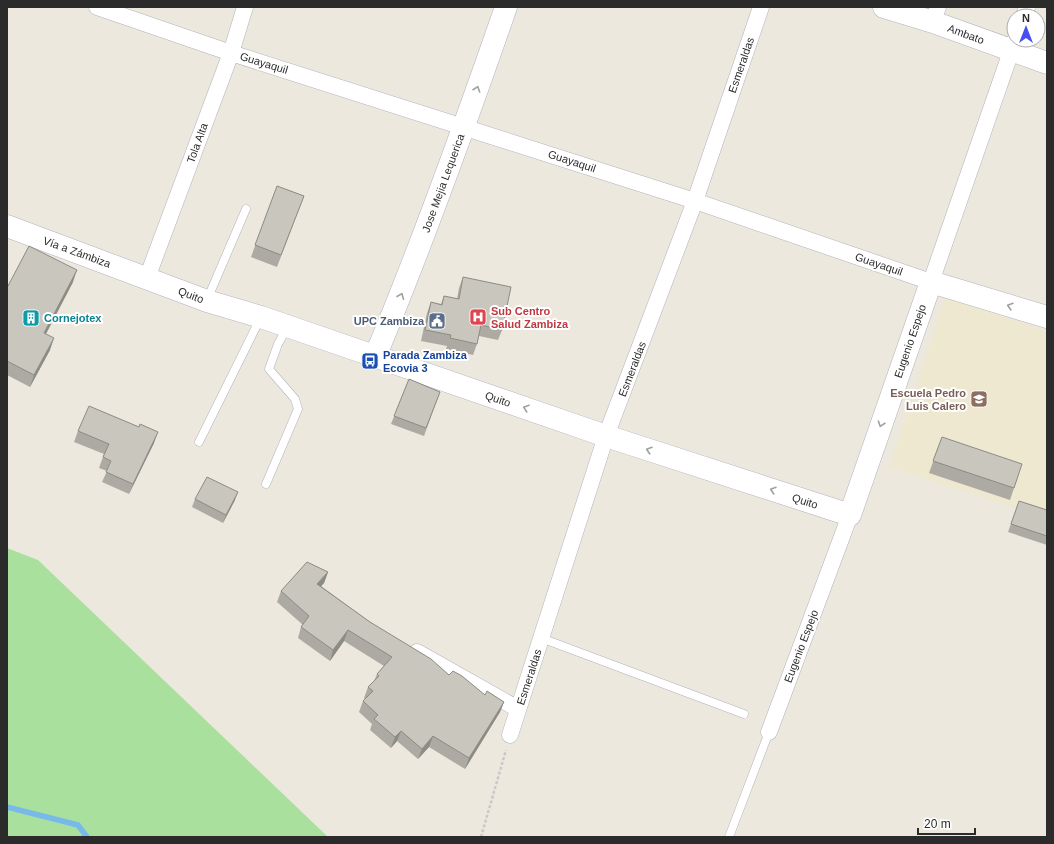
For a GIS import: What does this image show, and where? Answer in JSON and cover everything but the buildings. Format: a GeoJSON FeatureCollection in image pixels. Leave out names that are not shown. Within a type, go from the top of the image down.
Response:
{"type":"FeatureCollection","features":[{"type":"Feature","properties":{"kind":"street","name":"Guayaquil"},"geometry":{"type":"LineString","coordinates":[[97,7],[231,53],[464,126],[695,201],[931,282],[1047,317]]}},
{"type":"Feature","properties":{"kind":"street","name":"Tola Alta"},"geometry":{"type":"LineString","coordinates":[[147,278],[231,53],[245,7]]}},
{"type":"Feature","properties":{"kind":"street","name":"Jose Mejia Lequerica"},"geometry":{"type":"LineString","coordinates":[[375,358],[402,294],[506,7]]}},
{"type":"Feature","properties":{"kind":"street","name":"Esmeraldas"},"geometry":{"type":"LineString","coordinates":[[510,734],[606,436],[695,201],[760,7]]}},
{"type":"Feature","properties":{"kind":"street","name":"Ambato"},"geometry":{"type":"LineString","coordinates":[[884,7],[936,15],[1006,43]]}},
{"type":"Feature","properties":{"kind":"street","name":"Eugenio Espejo"},"geometry":{"type":"LineString","coordinates":[[768,732],[850,515],[1012,48]]}},
{"type":"Feature","properties":{"kind":"street","name":"Ambato"},"geometry":{"type":"LineString","coordinates":[[1017,48],[1047,63]]}},
{"type":"Feature","properties":{"kind":"street","name":"Vía a Zámbiza"},"geometry":{"type":"LineString","coordinates":[[7,226],[147,278]]}},
{"type":"Feature","properties":{"kind":"street","name":"Quito"},"geometry":{"type":"LineString","coordinates":[[147,278],[207,301],[261,317],[375,358],[606,436],[850,515]]}},
{"type":"Feature","properties":{"kind":"street"},"geometry":{"type":"LineString","coordinates":[[410,649],[518,709]]}},
{"type":"Feature","properties":{"kind":"lane"},"geometry":{"type":"LineString","coordinates":[[207,301],[246,209]]}},
{"type":"Feature","properties":{"kind":"lane"},"geometry":{"type":"LineString","coordinates":[[200,442],[261,317]]}},
{"type":"Feature","properties":{"kind":"lane"},"geometry":{"type":"LineString","coordinates":[[266,484],[298,409],[295,399],[269,368],[278,344],[288,327]]}},
{"type":"Feature","properties":{"kind":"lane"},"geometry":{"type":"LineString","coordinates":[[541,638],[744,714]]}},
{"type":"Feature","properties":{"kind":"lane"},"geometry":{"type":"LineString","coordinates":[[729,837],[768,732]]}},
{"type":"Feature","properties":{"kind":"path"},"geometry":{"type":"LineString","coordinates":[[481,837],[510,734]]}},
{"type":"Feature","properties":{"kind":"shaded area","name":"Escuela Pedro Luis Calero"},"geometry":{"type":"Polygon","coordinates":[[[945,298],[1047,331],[1047,518],[889,467],[945,298]]]}},
{"type":"Feature","properties":{"kind":"green space"},"geometry":{"type":"Polygon","coordinates":[[[7,548],[38,560],[328,837],[7,837],[7,548]]]}},
{"type":"Feature","properties":{"kind":"waterway"},"geometry":{"type":"LineString","coordinates":[[7,807],[78,825],[87,837]]}},
{"type":"Feature","properties":{"kind":"place","name":"Sub Centro Salud Zambiza"},"geometry":{"type":"Point","coordinates":[478,317]}},
{"type":"Feature","properties":{"kind":"place","name":"Cornejotex"},"geometry":{"type":"Point","coordinates":[31,318]}},
{"type":"Feature","properties":{"kind":"place","name":"UPC Zambiza"},"geometry":{"type":"Point","coordinates":[437,321]}},
{"type":"Feature","properties":{"kind":"place","name":"Parada Zambiza Ecovia 3"},"geometry":{"type":"Point","coordinates":[370,361]}},
{"type":"Feature","properties":{"kind":"place","name":"Escuela Pedro Luis Calero"},"geometry":{"type":"Point","coordinates":[979,399]}}]}
